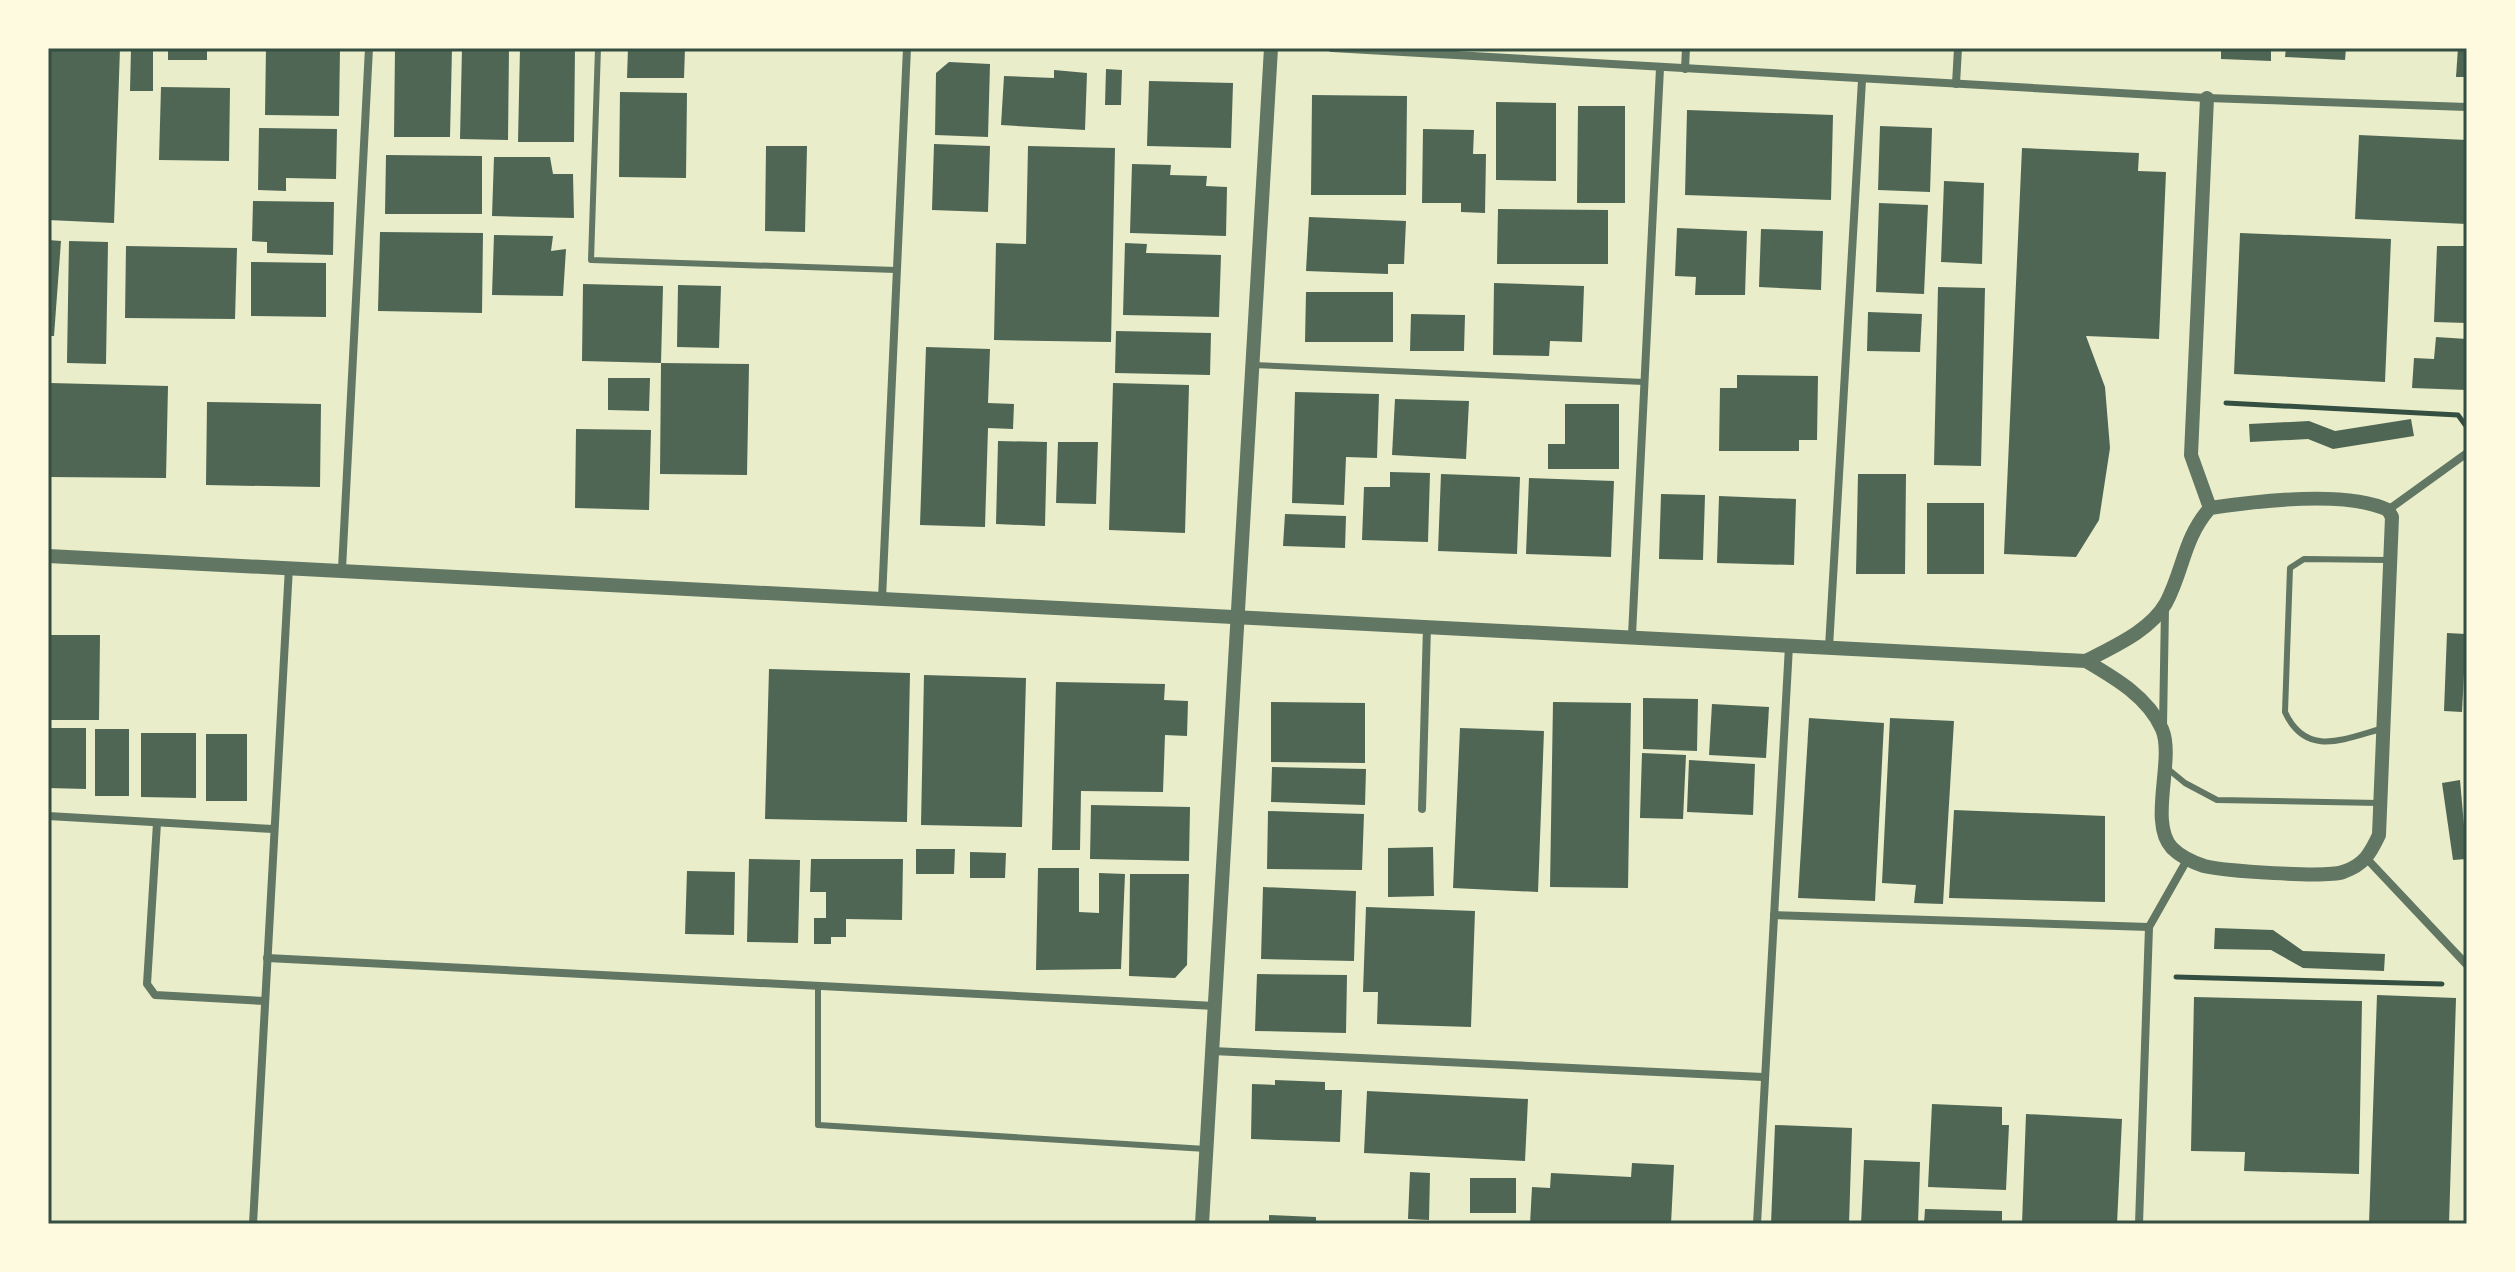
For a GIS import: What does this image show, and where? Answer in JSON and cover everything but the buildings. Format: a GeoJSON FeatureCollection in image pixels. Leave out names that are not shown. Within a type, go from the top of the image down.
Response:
{"type":"FeatureCollection","features":[{"type":"Feature","properties":{"kind":"street"},"geometry":{"type":"LineString","coordinates":[[342,569],[369,48]]}},
{"type":"Feature","properties":{"kind":"street"},"geometry":{"type":"LineString","coordinates":[[882,599],[907,48]]}},
{"type":"Feature","properties":{"kind":"street"},"geometry":{"type":"LineString","coordinates":[[1202,1224],[1271,48]]}},
{"type":"Feature","properties":{"kind":"street"},"geometry":{"type":"LineString","coordinates":[[1332,48],[2207,98],[2467,107]]}},
{"type":"Feature","properties":{"kind":"street"},"geometry":{"type":"LineString","coordinates":[[1685,69],[1686,48]]}},
{"type":"Feature","properties":{"kind":"street"},"geometry":{"type":"LineString","coordinates":[[1956,84],[1958,48]]}},
{"type":"Feature","properties":{"kind":"street"},"geometry":{"type":"LineString","coordinates":[[1632,635],[1660,68]]}},
{"type":"Feature","properties":{"kind":"street"},"geometry":{"type":"LineString","coordinates":[[1829,647],[1862,80]]}},
{"type":"Feature","properties":{"kind":"street"},"geometry":{"type":"LineString","coordinates":[[2207,98],[2191,455],[2210,508]]}},
{"type":"Feature","properties":{"kind":"street"},"geometry":{"type":"LineString","coordinates":[[2388,510],[2467,453]]}},
{"type":"Feature","properties":{"kind":"street"},"geometry":{"type":"LineString","coordinates":[[2258,501],[2369,501],[2388,510],[2392,517],[2379,835],[2368,860],[2340,874],[2231,870],[2187,860],[2171,846],[2163,831],[2165,604],[2188,539],[2210,508],[2258,501]]}},
{"type":"Feature","properties":{"kind":"street"},"geometry":{"type":"LineString","coordinates":[[48,556],[1632,635],[2086,661],[2121,681],[2144,702],[2163,731]]}},
{"type":"Feature","properties":{"kind":"street"},"geometry":{"type":"LineString","coordinates":[[253,1224],[289,567]]}},
{"type":"Feature","properties":{"kind":"street"},"geometry":{"type":"LineString","coordinates":[[2086,661],[2148,624],[2165,604]]}},
{"type":"Feature","properties":{"kind":"street"},"geometry":{"type":"LineString","coordinates":[[1422,809],[1427,625]]}},
{"type":"Feature","properties":{"kind":"street"},"geometry":{"type":"LineString","coordinates":[[1757,1224],[1789,646]]}},
{"type":"Feature","properties":{"kind":"street"},"geometry":{"type":"LineString","coordinates":[[48,816],[273,829]]}},
{"type":"Feature","properties":{"kind":"street"},"geometry":{"type":"LineString","coordinates":[[157,823],[147,984],[155,995],[265,1001]]}},
{"type":"Feature","properties":{"kind":"street"},"geometry":{"type":"LineString","coordinates":[[2139,1224],[2149,927],[2187,860]]}},
{"type":"Feature","properties":{"kind":"street"},"geometry":{"type":"LineString","coordinates":[[2368,860],[2467,965]]}},
{"type":"Feature","properties":{"kind":"street"},"geometry":{"type":"LineString","coordinates":[[1774,915],[2149,927]]}},
{"type":"Feature","properties":{"kind":"street"},"geometry":{"type":"LineString","coordinates":[[267,958],[1215,1006]]}},
{"type":"Feature","properties":{"kind":"street"},"geometry":{"type":"LineString","coordinates":[[1212,1051],[1763,1077]]}},
{"type":"Feature","properties":{"kind":"lane"},"geometry":{"type":"LineString","coordinates":[[598,48],[591,260],[896,270]]}},
{"type":"Feature","properties":{"kind":"lane"},"geometry":{"type":"LineString","coordinates":[[1253,365],[1644,382]]}},
{"type":"Feature","properties":{"kind":"lane"},"geometry":{"type":"LineString","coordinates":[[2384,728],[2339,740],[2307,741],[2293,729],[2285,712],[2290,568],[2304,559],[2390,560]]}},
{"type":"Feature","properties":{"kind":"lane"},"geometry":{"type":"LineString","coordinates":[[2163,765],[2185,783],[2217,800],[2379,803]]}},
{"type":"Feature","properties":{"kind":"lane"},"geometry":{"type":"LineString","coordinates":[[818,986],[818,1125],[1206,1149]]}},
{"type":"Feature","properties":{"kind":"path"},"geometry":{"type":"LineString","coordinates":[[2193,401],[2458,415],[2467,427]]}},
{"type":"Feature","properties":{"kind":"path"},"geometry":{"type":"LineString","coordinates":[[2175,964],[2174,977],[2452,984]]}}]}
